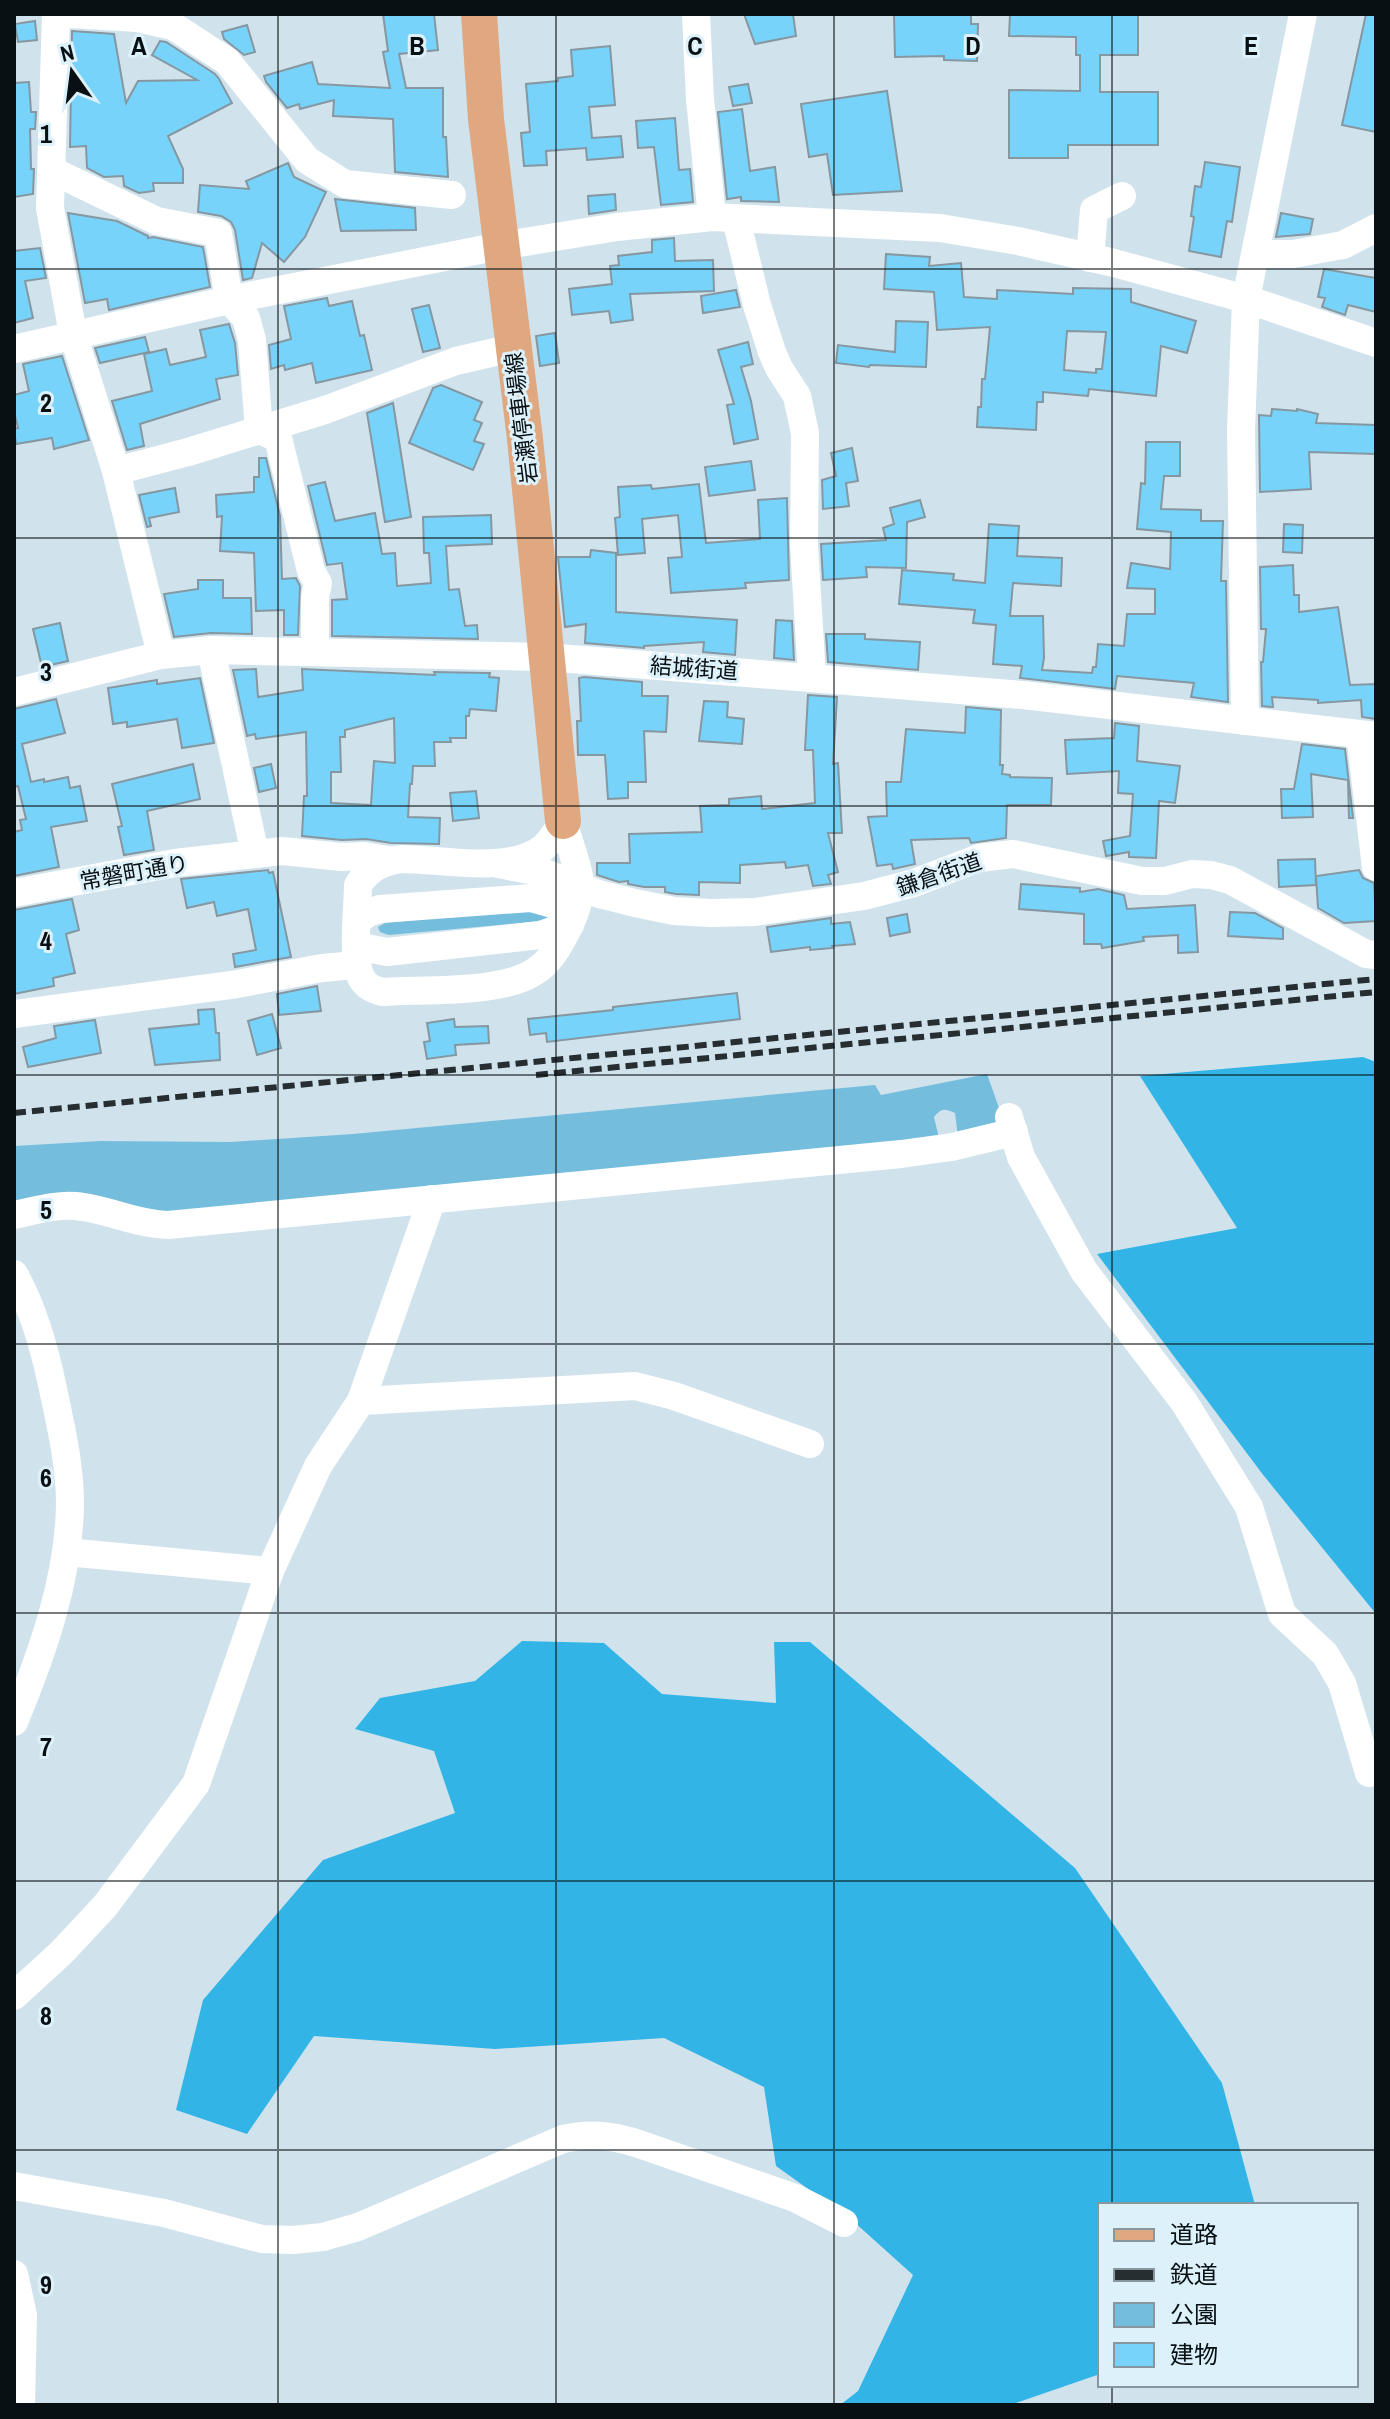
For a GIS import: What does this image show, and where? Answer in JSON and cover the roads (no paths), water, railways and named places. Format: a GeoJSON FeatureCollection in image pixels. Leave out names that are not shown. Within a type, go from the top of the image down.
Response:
{"type":"FeatureCollection","features":[{"type":"Feature","properties":{"kind":"main road","name":"岩瀬停車場線"},"geometry":{"type":"LineString","coordinates":[[479,14],[486,119],[563,821]]}},
{"type":"Feature","properties":{"kind":"street"},"geometry":{"type":"LineString","coordinates":[[56,14],[50,208],[73,334],[116,471],[161,655]]}},
{"type":"Feature","properties":{"kind":"street"},"geometry":{"type":"LineString","coordinates":[[70,14],[137,18],[173,26],[227,61],[307,160],[345,184],[452,195]]}},
{"type":"Feature","properties":{"kind":"street"},"geometry":{"type":"LineString","coordinates":[[696,14],[700,99],[724,218],[772,352],[797,396],[805,433],[804,545],[812,677]]}},
{"type":"Feature","properties":{"kind":"street"},"geometry":{"type":"LineString","coordinates":[[1245,721],[1241,430],[1246,299],[1303,14]]}},
{"type":"Feature","properties":{"kind":"street"},"geometry":{"type":"LineString","coordinates":[[53,171],[157,221],[218,233],[229,300],[246,318],[252,340],[259,430]]}},
{"type":"Feature","properties":{"kind":"street"},"geometry":{"type":"LineString","coordinates":[[1090,258],[1094,210],[1122,196]]}},
{"type":"Feature","properties":{"kind":"street"},"geometry":{"type":"LineString","coordinates":[[14,349],[229,300],[500,246],[617,227],[724,218],[940,228],[1018,241],[1246,299],[1376,343]]}},
{"type":"Feature","properties":{"kind":"street"},"geometry":{"type":"LineString","coordinates":[[1256,254],[1293,254],[1343,245],[1376,228]]}},
{"type":"Feature","properties":{"kind":"street"},"geometry":{"type":"LineString","coordinates":[[116,471],[325,410],[456,361],[513,348]]}},
{"type":"Feature","properties":{"kind":"street"},"geometry":{"type":"LineString","coordinates":[[259,430],[278,438],[311,571],[318,583],[315,650]]}},
{"type":"Feature","properties":{"kind":"street"},"geometry":{"type":"LineString","coordinates":[[211,650],[255,854]]}},
{"type":"Feature","properties":{"kind":"street","name":"結城街道"},"geometry":{"type":"LineString","coordinates":[[15,686],[161,655],[211,650],[546,657],[1023,695],[1368,735]]}},
{"type":"Feature","properties":{"kind":"street"},"geometry":{"type":"LineString","coordinates":[[1368,735],[1376,867]]}},
{"type":"Feature","properties":{"kind":"street"},"geometry":{"type":"LineString","coordinates":[[498,864],[533,855],[547,845],[563,821]]}},
{"type":"Feature","properties":{"kind":"street"},"geometry":{"type":"LineString","coordinates":[[342,857],[358,885],[357,944],[361,978],[369,988],[382,992],[507,983],[534,972],[549,960],[558,949],[575,907],[563,821]]}},
{"type":"Feature","properties":{"kind":"street","name":"常磐町通り"},"geometry":{"type":"LineString","coordinates":[[14,893],[175,863],[282,851],[388,860],[428,859],[498,864]]}},
{"type":"Feature","properties":{"kind":"street","name":"鎌倉街道"},"geometry":{"type":"LineString","coordinates":[[575,907],[599,894],[674,911],[755,912],[889,891],[979,858],[1013,854],[1142,881],[1165,881],[1192,874],[1230,880],[1366,954],[1376,955]]}},
{"type":"Feature","properties":{"kind":"street"},"geometry":{"type":"LineString","coordinates":[[358,885],[363,877],[388,860]]}},
{"type":"Feature","properties":{"kind":"street"},"geometry":{"type":"LineString","coordinates":[[498,864],[545,873],[575,907]]}},
{"type":"Feature","properties":{"kind":"street"},"geometry":{"type":"LineString","coordinates":[[14,1014],[237,984],[322,968],[357,944],[368,913],[380,909],[531,898],[575,907]]}},
{"type":"Feature","properties":{"kind":"street"},"geometry":{"type":"LineString","coordinates":[[357,944],[387,952],[540,935],[575,907]]}},
{"type":"Feature","properties":{"kind":"street"},"geometry":{"type":"LineString","coordinates":[[14,1215],[79,1206],[154,1225],[168,1225],[901,1154],[952,1147],[1011,1124],[1021,1157],[1084,1271],[1184,1402],[1249,1507],[1282,1614],[1325,1654],[1342,1683],[1369,1773]]}},
{"type":"Feature","properties":{"kind":"street"},"geometry":{"type":"LineString","coordinates":[[14,1996],[61,1953],[105,1906],[196,1784],[270,1571],[318,1466],[361,1401],[432,1199]]}},
{"type":"Feature","properties":{"kind":"street"},"geometry":{"type":"LineString","coordinates":[[14,1274],[35,1320],[49,1371],[65,1449],[70,1503],[66,1552],[56,1597],[36,1668],[14,1722]]}},
{"type":"Feature","properties":{"kind":"street"},"geometry":{"type":"LineString","coordinates":[[361,1401],[635,1386],[674,1396],[810,1444]]}},
{"type":"Feature","properties":{"kind":"street"},"geometry":{"type":"LineString","coordinates":[[66,1552],[270,1571]]}},
{"type":"Feature","properties":{"kind":"street"},"geometry":{"type":"LineString","coordinates":[[14,2186],[164,2213],[262,2239],[293,2240],[323,2237],[358,2227],[563,2139],[600,2135],[615,2136],[795,2198],[844,2223]]}},
{"type":"Feature","properties":{"kind":"street"},"geometry":{"type":"LineString","coordinates":[[14,2274],[23,2315],[21,2405]]}},
{"type":"Feature","properties":{"kind":"railway"},"geometry":{"type":"LineString","coordinates":[[14,1113],[1376,979]]}},
{"type":"Feature","properties":{"kind":"railway"},"geometry":{"type":"LineString","coordinates":[[536,1075],[1376,992]]}}]}
